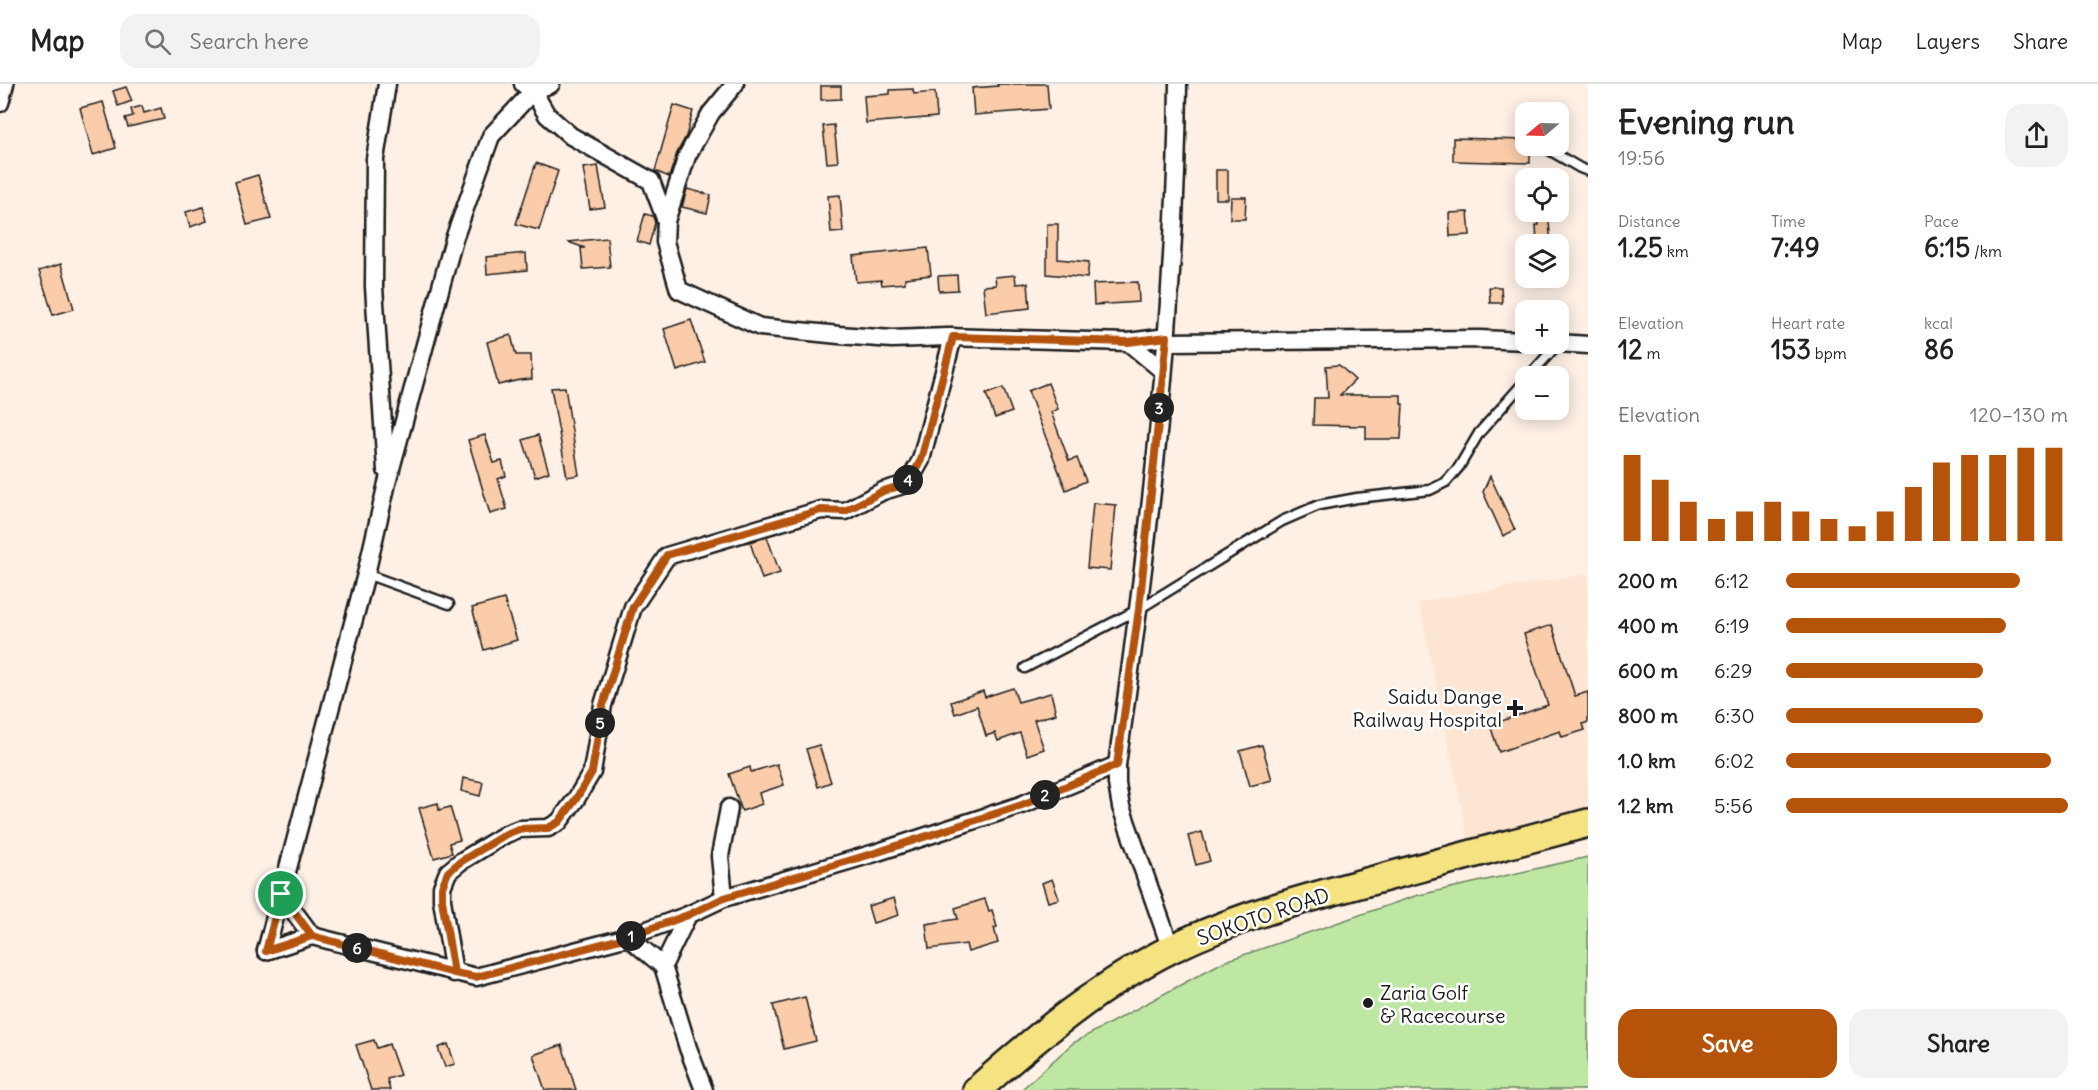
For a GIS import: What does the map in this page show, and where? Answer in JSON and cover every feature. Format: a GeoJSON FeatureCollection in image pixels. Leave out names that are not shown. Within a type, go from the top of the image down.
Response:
{"type":"FeatureCollection","features":[{"type":"Feature","properties":{"kind":"main road","name":"SOKOTO ROAD"},"geometry":{"type":"LineString","coordinates":[[977,1090],[1011,1060],[1101,990],[1171,949],[1212,931],[1285,905],[1588,823]]}},
{"type":"Feature","properties":{"kind":"main road","name":"SOKOTO ROAD"},"geometry":{"type":"LineString","coordinates":[[1002,1090],[1019,1074],[1110,1005],[1178,965],[1218,947],[1270,927],[1321,912],[1588,841]]}},
{"type":"Feature","properties":{"kind":"street"},"geometry":{"type":"LineString","coordinates":[[0,103],[5,84]]}},
{"type":"Feature","properties":{"kind":"street"},"geometry":{"type":"LineString","coordinates":[[387,84],[375,159],[374,287],[387,483]]}},
{"type":"Feature","properties":{"kind":"street"},"geometry":{"type":"LineString","coordinates":[[551,84],[528,87],[490,136],[454,239],[387,483],[366,574],[266,951],[312,936],[476,977],[628,937],[688,915],[724,898],[875,853],[1022,805],[1117,765]]}},
{"type":"Feature","properties":{"kind":"street"},"geometry":{"type":"LineString","coordinates":[[735,84],[711,113],[687,156],[666,220],[665,242],[679,290],[760,327],[892,339],[953,337],[1128,342],[1166,339],[1515,341]]}},
{"type":"Feature","properties":{"kind":"street"},"geometry":{"type":"LineString","coordinates":[[1171,949],[1121,807],[1117,784],[1117,765],[1139,609],[1166,339],[1177,181],[1178,84]]}},
{"type":"Feature","properties":{"kind":"street"},"geometry":{"type":"LineString","coordinates":[[528,87],[548,115],[571,136],[651,181],[666,220]]}},
{"type":"Feature","properties":{"kind":"street"},"geometry":{"type":"LineString","coordinates":[[454,973],[442,900],[442,887],[448,872],[506,834],[519,829],[548,828],[559,822],[576,799],[592,772],[603,705],[633,607],[667,555],[821,510],[845,511],[883,491],[903,485],[911,478],[921,460],[953,337]]}},
{"type":"Feature","properties":{"kind":"street"},"geometry":{"type":"LineString","coordinates":[[1128,342],[1163,371]]}},
{"type":"Feature","properties":{"kind":"street"},"geometry":{"type":"LineString","coordinates":[[1569,344],[1588,345]]}},
{"type":"Feature","properties":{"kind":"street"},"geometry":{"type":"LineString","coordinates":[[724,898],[720,856],[729,808]]}},
{"type":"Feature","properties":{"kind":"street"},"geometry":{"type":"LineString","coordinates":[[281,894],[312,936]]}},
{"type":"Feature","properties":{"kind":"street"},"geometry":{"type":"LineString","coordinates":[[663,966],[688,915]]}},
{"type":"Feature","properties":{"kind":"street"},"geometry":{"type":"LineString","coordinates":[[628,937],[663,966],[688,1048],[704,1090]]}},
{"type":"Feature","properties":{"kind":"lane"},"geometry":{"type":"LineString","coordinates":[[1559,156],[1588,171]]}},
{"type":"Feature","properties":{"kind":"lane"},"geometry":{"type":"LineString","coordinates":[[1538,366],[1548,354]]}},
{"type":"Feature","properties":{"kind":"lane"},"geometry":{"type":"LineString","coordinates":[[1025,668],[1139,609],[1282,521],[1319,505],[1357,498],[1430,490],[1446,482],[1459,467],[1479,433],[1515,392]]}},
{"type":"Feature","properties":{"kind":"lane"},"geometry":{"type":"LineString","coordinates":[[366,574],[449,604]]}},
{"type":"Feature","properties":{"kind":"shaded area","name":"Saidu Dange Railway Hospital"},"geometry":{"type":"Polygon","coordinates":[[[1588,574],[1588,814],[1469,844],[1419,602],[1588,574]]]}},
{"type":"Feature","properties":{"kind":"green space","name":"Zaria Golf & Racecourse"},"geometry":{"type":"Polygon","coordinates":[[[1588,857],[1588,1090],[1021,1090],[1073,1043],[1223,962],[1415,896],[1588,857]]]}},
{"type":"Feature","properties":{"kind":"building"},"geometry":{"type":"Polygon","coordinates":[[[997,84],[1047,84],[1049,109],[974,115],[972,88],[998,86],[997,84]]]}},
{"type":"Feature","properties":{"kind":"building"},"geometry":{"type":"Polygon","coordinates":[[[821,86],[841,86],[841,99],[821,100],[821,86]]]}},
{"type":"Feature","properties":{"kind":"building"},"geometry":{"type":"Polygon","coordinates":[[[126,87],[132,101],[118,106],[113,91],[126,87]]]}},
{"type":"Feature","properties":{"kind":"building"},"geometry":{"type":"Polygon","coordinates":[[[913,89],[914,94],[935,92],[937,117],[866,123],[864,96],[890,94],[890,90],[913,89]]]}},
{"type":"Feature","properties":{"kind":"building"},"geometry":{"type":"Polygon","coordinates":[[[103,102],[116,148],[93,155],[80,108],[103,102]]]}},
{"type":"Feature","properties":{"kind":"building"},"geometry":{"type":"Polygon","coordinates":[[[674,105],[693,111],[686,136],[677,153],[669,177],[655,171],[674,105]]]}},
{"type":"Feature","properties":{"kind":"building"},"geometry":{"type":"Polygon","coordinates":[[[142,106],[144,113],[161,108],[164,119],[128,127],[125,118],[133,116],[131,109],[142,106]]]}},
{"type":"Feature","properties":{"kind":"building"},"geometry":{"type":"Polygon","coordinates":[[[834,125],[838,162],[827,163],[823,126],[834,125]]]}},
{"type":"Feature","properties":{"kind":"building"},"geometry":{"type":"Polygon","coordinates":[[[1453,138],[1515,140],[1515,156],[1530,156],[1530,163],[1453,161],[1453,138]]]}},
{"type":"Feature","properties":{"kind":"building"},"geometry":{"type":"Polygon","coordinates":[[[536,163],[558,171],[539,230],[516,224],[536,163]]]}},
{"type":"Feature","properties":{"kind":"building"},"geometry":{"type":"Polygon","coordinates":[[[598,166],[605,207],[590,209],[583,168],[598,166]]]}},
{"type":"Feature","properties":{"kind":"building"},"geometry":{"type":"Polygon","coordinates":[[[1216,170],[1228,170],[1228,199],[1216,199],[1216,170]]]}},
{"type":"Feature","properties":{"kind":"building"},"geometry":{"type":"Polygon","coordinates":[[[258,175],[271,219],[247,225],[235,182],[258,175]]]}},
{"type":"Feature","properties":{"kind":"building"},"geometry":{"type":"Polygon","coordinates":[[[687,189],[711,195],[707,213],[682,207],[687,189]]]}},
{"type":"Feature","properties":{"kind":"building"},"geometry":{"type":"Polygon","coordinates":[[[840,195],[843,232],[831,233],[828,196],[840,195]]]}},
{"type":"Feature","properties":{"kind":"building"},"geometry":{"type":"Polygon","coordinates":[[[1231,197],[1246,197],[1245,219],[1230,219],[1231,197]]]}},
{"type":"Feature","properties":{"kind":"building"},"geometry":{"type":"Polygon","coordinates":[[[203,207],[207,221],[190,227],[186,212],[203,207]]]}},
{"type":"Feature","properties":{"kind":"building"},"geometry":{"type":"Polygon","coordinates":[[[1468,212],[1470,235],[1450,236],[1449,213],[1468,212]]]}},
{"type":"Feature","properties":{"kind":"building"},"geometry":{"type":"Polygon","coordinates":[[[645,214],[653,216],[655,223],[649,245],[637,241],[645,214]]]}},
{"type":"Feature","properties":{"kind":"building"},"geometry":{"type":"Polygon","coordinates":[[[1539,222],[1549,222],[1550,234],[1536,234],[1536,225],[1539,225],[1539,222]]]}},
{"type":"Feature","properties":{"kind":"building"},"geometry":{"type":"Polygon","coordinates":[[[1047,224],[1058,224],[1058,259],[1089,262],[1087,278],[1047,274],[1047,224]]]}},
{"type":"Feature","properties":{"kind":"building"},"geometry":{"type":"Polygon","coordinates":[[[607,238],[610,267],[583,269],[581,248],[585,248],[568,242],[607,238]]]}},
{"type":"Feature","properties":{"kind":"building"},"geometry":{"type":"Polygon","coordinates":[[[928,248],[931,275],[905,278],[905,283],[882,285],[881,280],[856,282],[853,256],[928,248]]]}},
{"type":"Feature","properties":{"kind":"building"},"geometry":{"type":"Polygon","coordinates":[[[526,253],[527,270],[487,274],[486,257],[526,253]]]}},
{"type":"Feature","properties":{"kind":"building"},"geometry":{"type":"Polygon","coordinates":[[[61,264],[74,309],[53,315],[39,271],[61,264]]]}},
{"type":"Feature","properties":{"kind":"building"},"geometry":{"type":"Polygon","coordinates":[[[957,275],[958,290],[939,291],[938,276],[957,275]]]}},
{"type":"Feature","properties":{"kind":"building"},"geometry":{"type":"Polygon","coordinates":[[[1015,275],[1016,284],[1028,283],[1030,308],[986,313],[983,286],[996,285],[995,277],[1015,275]]]}},
{"type":"Feature","properties":{"kind":"building"},"geometry":{"type":"Polygon","coordinates":[[[1138,282],[1139,302],[1094,305],[1093,284],[1138,282]]]}},
{"type":"Feature","properties":{"kind":"building"},"geometry":{"type":"Polygon","coordinates":[[[1489,287],[1501,287],[1502,303],[1490,303],[1489,287]]]}},
{"type":"Feature","properties":{"kind":"building"},"geometry":{"type":"Polygon","coordinates":[[[691,320],[705,362],[677,371],[664,329],[691,320]]]}},
{"type":"Feature","properties":{"kind":"building"},"geometry":{"type":"Polygon","coordinates":[[[511,335],[516,355],[531,355],[532,379],[498,385],[487,342],[511,335]]]}},
{"type":"Feature","properties":{"kind":"building"},"geometry":{"type":"Polygon","coordinates":[[[1339,365],[1355,380],[1340,395],[1401,395],[1401,404],[1403,404],[1401,439],[1366,439],[1366,426],[1313,425],[1314,398],[1328,398],[1326,366],[1339,365]]]}},
{"type":"Feature","properties":{"kind":"building"},"geometry":{"type":"Polygon","coordinates":[[[1048,383],[1058,409],[1051,412],[1069,461],[1077,458],[1086,481],[1066,490],[1028,391],[1048,383]]]}},
{"type":"Feature","properties":{"kind":"building"},"geometry":{"type":"Polygon","coordinates":[[[565,387],[579,475],[567,477],[551,388],[565,387]]]}},
{"type":"Feature","properties":{"kind":"building"},"geometry":{"type":"Polygon","coordinates":[[[1003,388],[1012,412],[995,418],[986,394],[1003,388]]]}},
{"type":"Feature","properties":{"kind":"building"},"geometry":{"type":"Polygon","coordinates":[[[485,435],[494,463],[502,461],[506,476],[498,479],[507,509],[490,514],[468,440],[485,435]]]}},
{"type":"Feature","properties":{"kind":"building"},"geometry":{"type":"Polygon","coordinates":[[[538,435],[549,472],[535,477],[523,440],[538,435]]]}},
{"type":"Feature","properties":{"kind":"building"},"geometry":{"type":"Polygon","coordinates":[[[1490,476],[1515,530],[1503,536],[1483,492],[1490,476]]]}},
{"type":"Feature","properties":{"kind":"building"},"geometry":{"type":"Polygon","coordinates":[[[1093,503],[1116,505],[1110,570],[1087,568],[1093,503]]]}},
{"type":"Feature","properties":{"kind":"building"},"geometry":{"type":"Polygon","coordinates":[[[767,537],[780,573],[762,579],[750,542],[767,537]]]}},
{"type":"Feature","properties":{"kind":"building"},"geometry":{"type":"Polygon","coordinates":[[[504,599],[517,640],[484,650],[472,608],[504,599]]]}},
{"type":"Feature","properties":{"kind":"building"},"geometry":{"type":"Polygon","coordinates":[[[1552,625],[1575,696],[1588,692],[1588,722],[1583,724],[1585,730],[1562,737],[1560,731],[1499,752],[1490,725],[1548,705],[1524,634],[1552,625]]]}},
{"type":"Feature","properties":{"kind":"building"},"geometry":{"type":"Polygon","coordinates":[[[1013,688],[1018,702],[1051,693],[1056,714],[1034,720],[1044,749],[1027,755],[1020,733],[998,741],[995,733],[986,736],[977,706],[955,714],[951,702],[983,691],[985,697],[1013,688]]]}},
{"type":"Feature","properties":{"kind":"building"},"geometry":{"type":"Polygon","coordinates":[[[819,745],[831,782],[818,787],[806,749],[819,745]]]}},
{"type":"Feature","properties":{"kind":"building"},"geometry":{"type":"Polygon","coordinates":[[[1262,745],[1272,780],[1250,786],[1240,751],[1262,745]]]}},
{"type":"Feature","properties":{"kind":"building"},"geometry":{"type":"Polygon","coordinates":[[[777,764],[784,785],[759,793],[762,804],[742,811],[729,774],[750,767],[751,772],[777,764]]]}},
{"type":"Feature","properties":{"kind":"building"},"geometry":{"type":"Polygon","coordinates":[[[463,778],[483,782],[480,796],[461,791],[463,778]]]}},
{"type":"Feature","properties":{"kind":"building"},"geometry":{"type":"Polygon","coordinates":[[[438,803],[439,810],[450,807],[460,840],[449,843],[452,853],[434,858],[419,808],[438,803]]]}},
{"type":"Feature","properties":{"kind":"building"},"geometry":{"type":"Polygon","coordinates":[[[1202,832],[1210,861],[1196,865],[1188,836],[1202,832]]]}},
{"type":"Feature","properties":{"kind":"building"},"geometry":{"type":"Polygon","coordinates":[[[1052,879],[1059,899],[1048,902],[1042,883],[1052,879]]]}},
{"type":"Feature","properties":{"kind":"building"},"geometry":{"type":"Polygon","coordinates":[[[894,898],[899,915],[873,923],[868,906],[894,898]]]}},
{"type":"Feature","properties":{"kind":"building"},"geometry":{"type":"Polygon","coordinates":[[[985,899],[989,911],[992,910],[997,927],[994,928],[998,943],[968,952],[966,944],[929,949],[926,924],[958,919],[955,908],[985,899]]]}},
{"type":"Feature","properties":{"kind":"building"},"geometry":{"type":"Polygon","coordinates":[[[805,997],[816,1041],[784,1049],[773,1005],[805,997]]]}},
{"type":"Feature","properties":{"kind":"building"},"geometry":{"type":"Polygon","coordinates":[[[374,1040],[377,1048],[389,1044],[400,1075],[387,1079],[390,1090],[371,1090],[356,1045],[374,1040]]]}},
{"type":"Feature","properties":{"kind":"building"},"geometry":{"type":"Polygon","coordinates":[[[448,1044],[455,1064],[445,1067],[438,1048],[448,1044]]]}},
{"type":"Feature","properties":{"kind":"building"},"geometry":{"type":"Polygon","coordinates":[[[562,1045],[576,1090],[545,1090],[533,1055],[562,1045]]]}},
{"type":"Feature","properties":{"kind":"place","name":"Saidu Dange Railway Hospital"},"geometry":{"type":"Point","coordinates":[1515,708]}},
{"type":"Feature","properties":{"kind":"place","name":"Zaria Golf & Racecourse"},"geometry":{"type":"Point","coordinates":[1368,1003]}},
{"type":"Feature","properties":{"kind":"route"},"geometry":{"type":"LineString","coordinates":[[281,894],[266,951],[312,936],[454,973],[476,977],[628,937],[688,915],[724,898],[875,853],[1022,805],[1117,765],[1139,609],[1167,337],[1128,342],[953,337],[921,460],[911,478],[903,485],[883,491],[845,511],[821,510],[667,555],[633,607],[603,705],[592,772],[576,799],[559,822],[548,828],[519,829],[494,839],[448,872],[442,887],[442,900],[454,973],[383,954],[312,936],[281,894]]}}]}
